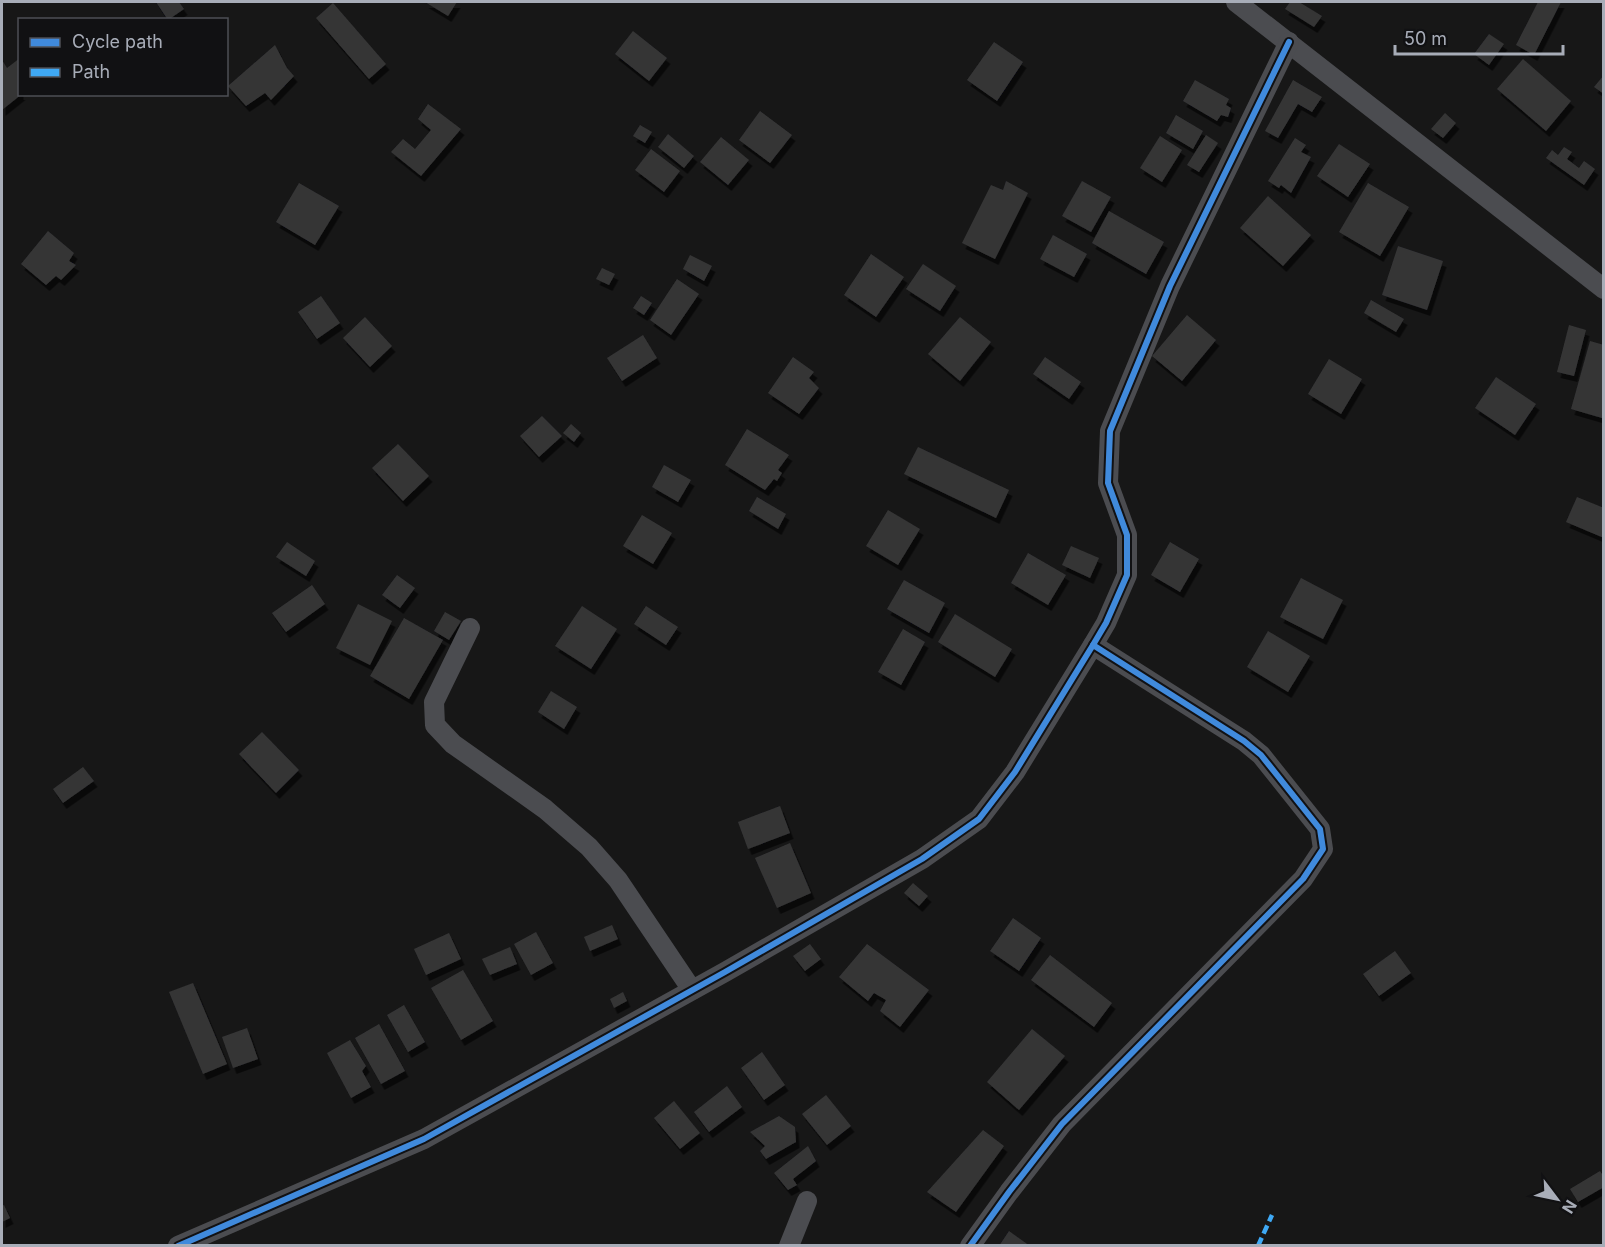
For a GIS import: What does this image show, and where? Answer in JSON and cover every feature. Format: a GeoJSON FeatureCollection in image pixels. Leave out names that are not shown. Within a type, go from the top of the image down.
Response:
{"type":"FeatureCollection","features":[{"type":"Feature","properties":{"kind":"street"},"geometry":{"type":"LineString","coordinates":[[1236,2],[1604,289]]}},
{"type":"Feature","properties":{"kind":"street"},"geometry":{"type":"LineString","coordinates":[[178,1245],[423,1139],[922,859],[979,819],[1016,772],[1106,623],[1127,575],[1126,535],[1108,483],[1110,431],[1170,286],[1289,42]]}},
{"type":"Feature","properties":{"kind":"street"},"geometry":{"type":"LineString","coordinates":[[470,628],[434,702],[435,725],[453,744],[545,809],[589,847],[618,880],[692,990]]}},
{"type":"Feature","properties":{"kind":"street"},"geometry":{"type":"LineString","coordinates":[[970,1245],[1062,1124],[1303,879],[1323,849],[1320,829],[1261,755],[1244,741],[1093,645]]}},
{"type":"Feature","properties":{"kind":"street"},"geometry":{"type":"LineString","coordinates":[[789,1245],[807,1201]]}},
{"type":"Feature","properties":{"kind":"building"},"geometry":{"type":"Polygon","coordinates":[[[156,2],[179,2],[184,9],[171,18],[167,18],[156,2]]]}},
{"type":"Feature","properties":{"kind":"building"},"geometry":{"type":"Polygon","coordinates":[[[425,2],[457,2],[448,16],[425,2]]]}},
{"type":"Feature","properties":{"kind":"building"},"geometry":{"type":"Polygon","coordinates":[[[1290,2],[1299,2],[1322,16],[1314,27],[1285,9],[1290,2]]]}},
{"type":"Feature","properties":{"kind":"building"},"geometry":{"type":"Polygon","coordinates":[[[1538,2],[1561,2],[1534,55],[1516,45],[1538,2]]]}},
{"type":"Feature","properties":{"kind":"building"},"geometry":{"type":"Polygon","coordinates":[[[333,3],[386,64],[369,79],[316,18],[333,3]]]}},
{"type":"Feature","properties":{"kind":"building"},"geometry":{"type":"Polygon","coordinates":[[[633,31],[667,58],[649,81],[615,54],[633,31]]]}},
{"type":"Feature","properties":{"kind":"building"},"geometry":{"type":"Polygon","coordinates":[[[1489,34],[1504,44],[1489,65],[1474,54],[1489,34]]]}},
{"type":"Feature","properties":{"kind":"building"},"geometry":{"type":"Polygon","coordinates":[[[994,42],[1023,62],[997,101],[967,80],[994,42]]]}},
{"type":"Feature","properties":{"kind":"building"},"geometry":{"type":"Polygon","coordinates":[[[275,45],[294,76],[271,100],[265,93],[246,106],[228,86],[275,45]]]}},
{"type":"Feature","properties":{"kind":"building"},"geometry":{"type":"Polygon","coordinates":[[[1523,59],[1571,101],[1546,131],[1497,89],[1523,59]]]}},
{"type":"Feature","properties":{"kind":"building"},"geometry":{"type":"Polygon","coordinates":[[[2,60],[7,68],[18,60],[20,96],[2,110],[2,60]]]}},
{"type":"Feature","properties":{"kind":"building"},"geometry":{"type":"Polygon","coordinates":[[[1604,75],[1604,94],[1594,87],[1604,75]]]}},
{"type":"Feature","properties":{"kind":"building"},"geometry":{"type":"Polygon","coordinates":[[[1195,80],[1229,99],[1226,105],[1231,108],[1228,117],[1221,115],[1217,121],[1183,101],[1195,80]]]}},
{"type":"Feature","properties":{"kind":"building"},"geometry":{"type":"Polygon","coordinates":[[[1293,80],[1322,97],[1312,112],[1298,104],[1278,138],[1265,131],[1293,80]]]}},
{"type":"Feature","properties":{"kind":"building"},"geometry":{"type":"Polygon","coordinates":[[[428,104],[461,129],[421,176],[391,152],[403,139],[415,149],[431,130],[418,119],[428,104]]]}},
{"type":"Feature","properties":{"kind":"building"},"geometry":{"type":"Polygon","coordinates":[[[760,111],[792,135],[770,163],[739,140],[760,111]]]}},
{"type":"Feature","properties":{"kind":"building"},"geometry":{"type":"Polygon","coordinates":[[[1445,113],[1456,123],[1443,138],[1431,129],[1445,113]]]}},
{"type":"Feature","properties":{"kind":"building"},"geometry":{"type":"Polygon","coordinates":[[[1176,115],[1203,131],[1193,149],[1166,133],[1176,115]]]}},
{"type":"Feature","properties":{"kind":"building"},"geometry":{"type":"Polygon","coordinates":[[[640,125],[652,132],[645,143],[633,136],[640,125]]]}},
{"type":"Feature","properties":{"kind":"building"},"geometry":{"type":"Polygon","coordinates":[[[668,134],[694,156],[684,168],[658,147],[668,134]]]}},
{"type":"Feature","properties":{"kind":"building"},"geometry":{"type":"Polygon","coordinates":[[[1206,135],[1218,143],[1199,172],[1187,165],[1206,135]]]}},
{"type":"Feature","properties":{"kind":"building"},"geometry":{"type":"Polygon","coordinates":[[[1160,136],[1182,150],[1162,182],[1140,168],[1160,136]]]}},
{"type":"Feature","properties":{"kind":"building"},"geometry":{"type":"Polygon","coordinates":[[[721,137],[749,160],[728,185],[700,162],[721,137]]]}},
{"type":"Feature","properties":{"kind":"building"},"geometry":{"type":"Polygon","coordinates":[[[1295,138],[1306,145],[1301,152],[1311,157],[1291,193],[1281,185],[1279,188],[1268,181],[1295,138]]]}},
{"type":"Feature","properties":{"kind":"building"},"geometry":{"type":"Polygon","coordinates":[[[1339,144],[1370,164],[1348,197],[1317,176],[1339,144]]]}},
{"type":"Feature","properties":{"kind":"building"},"geometry":{"type":"Polygon","coordinates":[[[1564,147],[1572,152],[1567,159],[1579,168],[1584,161],[1595,169],[1584,185],[1546,158],[1552,150],[1558,155],[1564,147]]]}},
{"type":"Feature","properties":{"kind":"building"},"geometry":{"type":"Polygon","coordinates":[[[651,149],[680,171],[664,192],[635,170],[651,149]]]}},
{"type":"Feature","properties":{"kind":"building"},"geometry":{"type":"Polygon","coordinates":[[[1006,181],[1028,193],[995,259],[962,243],[991,185],[1003,190],[1006,181]]]}},
{"type":"Feature","properties":{"kind":"building"},"geometry":{"type":"Polygon","coordinates":[[[1082,181],[1111,197],[1091,232],[1062,216],[1082,181]]]}},
{"type":"Feature","properties":{"kind":"building"},"geometry":{"type":"Polygon","coordinates":[[[299,183],[339,206],[315,245],[276,222],[299,183]]]}},
{"type":"Feature","properties":{"kind":"building"},"geometry":{"type":"Polygon","coordinates":[[[1368,183],[1409,207],[1380,256],[1339,232],[1368,183]]]}},
{"type":"Feature","properties":{"kind":"building"},"geometry":{"type":"Polygon","coordinates":[[[1268,196],[1311,235],[1283,266],[1240,228],[1268,196]]]}},
{"type":"Feature","properties":{"kind":"building"},"geometry":{"type":"Polygon","coordinates":[[[1109,211],[1164,242],[1146,274],[1092,243],[1109,211]]]}},
{"type":"Feature","properties":{"kind":"building"},"geometry":{"type":"Polygon","coordinates":[[[48,231],[74,253],[69,261],[76,265],[61,280],[56,276],[46,285],[21,264],[48,231]]]}},
{"type":"Feature","properties":{"kind":"building"},"geometry":{"type":"Polygon","coordinates":[[[1053,235],[1087,254],[1074,277],[1040,259],[1053,235]]]}},
{"type":"Feature","properties":{"kind":"building"},"geometry":{"type":"Polygon","coordinates":[[[1398,246],[1443,261],[1427,310],[1382,295],[1398,246]]]}},
{"type":"Feature","properties":{"kind":"building"},"geometry":{"type":"Polygon","coordinates":[[[871,254],[904,277],[876,317],[844,295],[871,254]]]}},
{"type":"Feature","properties":{"kind":"building"},"geometry":{"type":"Polygon","coordinates":[[[690,255],[712,266],[704,281],[683,269],[690,255]]]}},
{"type":"Feature","properties":{"kind":"building"},"geometry":{"type":"Polygon","coordinates":[[[923,264],[956,286],[940,311],[906,289],[923,264]]]}},
{"type":"Feature","properties":{"kind":"building"},"geometry":{"type":"Polygon","coordinates":[[[602,268],[615,274],[609,285],[596,279],[602,268]]]}},
{"type":"Feature","properties":{"kind":"building"},"geometry":{"type":"Polygon","coordinates":[[[677,279],[699,294],[671,335],[650,320],[677,279]]]}},
{"type":"Feature","properties":{"kind":"building"},"geometry":{"type":"Polygon","coordinates":[[[321,296],[340,323],[317,339],[298,312],[321,296]]]}},
{"type":"Feature","properties":{"kind":"building"},"geometry":{"type":"Polygon","coordinates":[[[641,296],[652,303],[644,315],[633,308],[641,296]]]}},
{"type":"Feature","properties":{"kind":"building"},"geometry":{"type":"Polygon","coordinates":[[[1371,300],[1404,319],[1396,332],[1364,313],[1371,300]]]}},
{"type":"Feature","properties":{"kind":"building"},"geometry":{"type":"Polygon","coordinates":[[[1187,315],[1216,340],[1182,381],[1152,356],[1187,315]]]}},
{"type":"Feature","properties":{"kind":"building"},"geometry":{"type":"Polygon","coordinates":[[[365,317],[392,346],[370,367],[343,338],[365,317]]]}},
{"type":"Feature","properties":{"kind":"building"},"geometry":{"type":"Polygon","coordinates":[[[960,317],[991,342],[960,381],[928,354],[960,317]]]}},
{"type":"Feature","properties":{"kind":"building"},"geometry":{"type":"Polygon","coordinates":[[[1569,325],[1586,330],[1574,376],[1557,372],[1569,325]]]}},
{"type":"Feature","properties":{"kind":"building"},"geometry":{"type":"Polygon","coordinates":[[[643,335],[657,358],[622,381],[607,358],[643,335]]]}},
{"type":"Feature","properties":{"kind":"building"},"geometry":{"type":"Polygon","coordinates":[[[1590,341],[1604,345],[1602,418],[1571,409],[1590,341]]]}},
{"type":"Feature","properties":{"kind":"building"},"geometry":{"type":"Polygon","coordinates":[[[793,357],[814,372],[809,378],[819,388],[799,414],[768,393],[793,357]]]}},
{"type":"Feature","properties":{"kind":"building"},"geometry":{"type":"Polygon","coordinates":[[[1045,357],[1081,382],[1069,399],[1033,374],[1045,357]]]}},
{"type":"Feature","properties":{"kind":"building"},"geometry":{"type":"Polygon","coordinates":[[[1329,359],[1362,379],[1341,414],[1308,394],[1329,359]]]}},
{"type":"Feature","properties":{"kind":"building"},"geometry":{"type":"Polygon","coordinates":[[[1496,377],[1536,404],[1515,435],[1475,408],[1496,377]]]}},
{"type":"Feature","properties":{"kind":"building"},"geometry":{"type":"Polygon","coordinates":[[[542,416],[562,436],[539,457],[520,436],[542,416]]]}},
{"type":"Feature","properties":{"kind":"building"},"geometry":{"type":"Polygon","coordinates":[[[571,424],[581,433],[574,442],[563,433],[571,424]]]}},
{"type":"Feature","properties":{"kind":"building"},"geometry":{"type":"Polygon","coordinates":[[[747,429],[789,455],[778,470],[782,473],[777,481],[774,479],[765,490],[725,465],[747,429]]]}},
{"type":"Feature","properties":{"kind":"building"},"geometry":{"type":"Polygon","coordinates":[[[398,444],[429,476],[403,501],[372,468],[398,444]]]}},
{"type":"Feature","properties":{"kind":"building"},"geometry":{"type":"Polygon","coordinates":[[[918,447],[1009,490],[996,518],[904,474],[918,447]]]}},
{"type":"Feature","properties":{"kind":"building"},"geometry":{"type":"Polygon","coordinates":[[[664,465],[691,480],[678,502],[652,487],[664,465]]]}},
{"type":"Feature","properties":{"kind":"building"},"geometry":{"type":"Polygon","coordinates":[[[757,497],[786,514],[778,529],[749,511],[757,497]]]}},
{"type":"Feature","properties":{"kind":"building"},"geometry":{"type":"Polygon","coordinates":[[[1577,497],[1604,508],[1604,538],[1566,522],[1577,497]]]}},
{"type":"Feature","properties":{"kind":"building"},"geometry":{"type":"Polygon","coordinates":[[[888,510],[920,529],[898,565],[866,546],[888,510]]]}},
{"type":"Feature","properties":{"kind":"building"},"geometry":{"type":"Polygon","coordinates":[[[642,515],[672,533],[653,564],[623,546],[642,515]]]}},
{"type":"Feature","properties":{"kind":"building"},"geometry":{"type":"Polygon","coordinates":[[[287,542],[315,561],[306,576],[276,557],[287,542]]]}},
{"type":"Feature","properties":{"kind":"building"},"geometry":{"type":"Polygon","coordinates":[[[1170,542],[1199,559],[1180,592],[1151,575],[1170,542]]]}},
{"type":"Feature","properties":{"kind":"building"},"geometry":{"type":"Polygon","coordinates":[[[1071,546],[1099,558],[1090,578],[1062,565],[1071,546]]]}},
{"type":"Feature","properties":{"kind":"building"},"geometry":{"type":"Polygon","coordinates":[[[1028,553],[1066,575],[1048,605],[1011,583],[1028,553]]]}},
{"type":"Feature","properties":{"kind":"building"},"geometry":{"type":"Polygon","coordinates":[[[397,575],[415,588],[400,608],[382,595],[397,575]]]}},
{"type":"Feature","properties":{"kind":"building"},"geometry":{"type":"Polygon","coordinates":[[[1301,578],[1343,600],[1323,639],[1280,617],[1301,578]]]}},
{"type":"Feature","properties":{"kind":"building"},"geometry":{"type":"Polygon","coordinates":[[[904,580],[945,603],[929,633],[887,609],[904,580]]]}},
{"type":"Feature","properties":{"kind":"building"},"geometry":{"type":"Polygon","coordinates":[[[312,585],[325,604],[286,632],[272,613],[312,585]]]}},
{"type":"Feature","properties":{"kind":"building"},"geometry":{"type":"Polygon","coordinates":[[[358,604],[392,621],[370,665],[336,648],[358,604]]]}},
{"type":"Feature","properties":{"kind":"building"},"geometry":{"type":"Polygon","coordinates":[[[582,606],[617,629],[591,669],[555,646],[582,606]]]}},
{"type":"Feature","properties":{"kind":"building"},"geometry":{"type":"Polygon","coordinates":[[[646,606],[678,627],[666,645],[634,624],[646,606]]]}},
{"type":"Feature","properties":{"kind":"building"},"geometry":{"type":"Polygon","coordinates":[[[445,612],[461,621],[449,640],[434,631],[445,612]]]}},
{"type":"Feature","properties":{"kind":"building"},"geometry":{"type":"Polygon","coordinates":[[[955,614],[1012,649],[995,677],[938,642],[955,614]]]}},
{"type":"Feature","properties":{"kind":"building"},"geometry":{"type":"Polygon","coordinates":[[[404,618],[443,640],[409,699],[370,676],[404,618]]]}},
{"type":"Feature","properties":{"kind":"building"},"geometry":{"type":"Polygon","coordinates":[[[903,629],[925,642],[901,685],[878,672],[903,629]]]}},
{"type":"Feature","properties":{"kind":"building"},"geometry":{"type":"Polygon","coordinates":[[[1268,631],[1310,656],[1288,692],[1247,667],[1268,631]]]}},
{"type":"Feature","properties":{"kind":"building"},"geometry":{"type":"Polygon","coordinates":[[[551,691],[577,707],[564,729],[538,712],[551,691]]]}},
{"type":"Feature","properties":{"kind":"building"},"geometry":{"type":"Polygon","coordinates":[[[262,732],[299,770],[276,793],[239,754],[262,732]]]}},
{"type":"Feature","properties":{"kind":"building"},"geometry":{"type":"Polygon","coordinates":[[[83,767],[94,781],[63,803],[53,789],[83,767]]]}},
{"type":"Feature","properties":{"kind":"building"},"geometry":{"type":"Polygon","coordinates":[[[780,806],[790,833],[748,849],[738,822],[780,806]]]}},
{"type":"Feature","properties":{"kind":"building"},"geometry":{"type":"Polygon","coordinates":[[[790,843],[811,893],[777,908],[755,858],[790,843]]]}},
{"type":"Feature","properties":{"kind":"building"},"geometry":{"type":"Polygon","coordinates":[[[913,883],[928,896],[919,906],[904,893],[913,883]]]}},
{"type":"Feature","properties":{"kind":"building"},"geometry":{"type":"Polygon","coordinates":[[[1013,918],[1041,938],[1019,971],[990,951],[1013,918]]]}},
{"type":"Feature","properties":{"kind":"building"},"geometry":{"type":"Polygon","coordinates":[[[612,925],[618,939],[590,951],[584,937],[612,925]]]}},
{"type":"Feature","properties":{"kind":"building"},"geometry":{"type":"Polygon","coordinates":[[[536,932],[553,963],[531,975],[514,944],[536,932]]]}},
{"type":"Feature","properties":{"kind":"building"},"geometry":{"type":"Polygon","coordinates":[[[449,933],[461,959],[426,975],[414,949],[449,933]]]}},
{"type":"Feature","properties":{"kind":"building"},"geometry":{"type":"Polygon","coordinates":[[[810,944],[821,959],[805,971],[793,956],[810,944]]]}},
{"type":"Feature","properties":{"kind":"building"},"geometry":{"type":"Polygon","coordinates":[[[867,944],[929,990],[900,1027],[880,1011],[886,1000],[874,993],[868,1001],[839,977],[867,944]]]}},
{"type":"Feature","properties":{"kind":"building"},"geometry":{"type":"Polygon","coordinates":[[[510,947],[517,964],[490,975],[482,959],[510,947]]]}},
{"type":"Feature","properties":{"kind":"building"},"geometry":{"type":"Polygon","coordinates":[[[1395,951],[1411,973],[1379,996],[1363,974],[1395,951]]]}},
{"type":"Feature","properties":{"kind":"building"},"geometry":{"type":"Polygon","coordinates":[[[1050,955],[1112,1003],[1094,1027],[1031,980],[1050,955]]]}},
{"type":"Feature","properties":{"kind":"building"},"geometry":{"type":"Polygon","coordinates":[[[463,970],[493,1021],[461,1040],[431,988],[463,970]]]}},
{"type":"Feature","properties":{"kind":"building"},"geometry":{"type":"Polygon","coordinates":[[[193,983],[227,1064],[203,1074],[169,992],[193,983]]]}},
{"type":"Feature","properties":{"kind":"building"},"geometry":{"type":"Polygon","coordinates":[[[623,992],[627,1001],[614,1008],[610,999],[623,992]]]}},
{"type":"Feature","properties":{"kind":"building"},"geometry":{"type":"Polygon","coordinates":[[[404,1005],[425,1042],[408,1052],[387,1015],[404,1005]]]}},
{"type":"Feature","properties":{"kind":"building"},"geometry":{"type":"Polygon","coordinates":[[[379,1024],[405,1071],[381,1084],[355,1038],[379,1024]]]}},
{"type":"Feature","properties":{"kind":"building"},"geometry":{"type":"Polygon","coordinates":[[[247,1028],[258,1059],[233,1068],[222,1037],[247,1028]]]}},
{"type":"Feature","properties":{"kind":"building"},"geometry":{"type":"Polygon","coordinates":[[[1032,1029],[1065,1056],[1019,1110],[987,1082],[1032,1029]]]}},
{"type":"Feature","properties":{"kind":"building"},"geometry":{"type":"Polygon","coordinates":[[[350,1040],[366,1066],[362,1071],[371,1087],[351,1098],[327,1053],[350,1040]]]}},
{"type":"Feature","properties":{"kind":"building"},"geometry":{"type":"Polygon","coordinates":[[[762,1052],[785,1085],[764,1100],[741,1068],[762,1052]]]}},
{"type":"Feature","properties":{"kind":"building"},"geometry":{"type":"Polygon","coordinates":[[[727,1086],[742,1107],[709,1132],[694,1112],[727,1086]]]}},
{"type":"Feature","properties":{"kind":"building"},"geometry":{"type":"Polygon","coordinates":[[[826,1095],[851,1126],[827,1145],[802,1114],[826,1095]]]}},
{"type":"Feature","properties":{"kind":"building"},"geometry":{"type":"Polygon","coordinates":[[[674,1101],[700,1133],[680,1149],[654,1118],[674,1101]]]}},
{"type":"Feature","properties":{"kind":"building"},"geometry":{"type":"Polygon","coordinates":[[[779,1116],[795,1127],[796,1142],[766,1159],[760,1151],[765,1146],[750,1132],[779,1116]]]}},
{"type":"Feature","properties":{"kind":"building"},"geometry":{"type":"Polygon","coordinates":[[[983,1130],[1004,1146],[956,1212],[927,1192],[983,1130]]]}},
{"type":"Feature","properties":{"kind":"building"},"geometry":{"type":"Polygon","coordinates":[[[808,1146],[816,1161],[793,1179],[797,1185],[788,1190],[774,1173],[808,1146]]]}},
{"type":"Feature","properties":{"kind":"building"},"geometry":{"type":"Polygon","coordinates":[[[1600,1171],[1604,1177],[1604,1187],[1578,1202],[1570,1189],[1600,1171]]]}},
{"type":"Feature","properties":{"kind":"building"},"geometry":{"type":"Polygon","coordinates":[[[4,1205],[10,1218],[2,1222],[2,1206],[4,1205]]]}},
{"type":"Feature","properties":{"kind":"building"},"geometry":{"type":"Polygon","coordinates":[[[1009,1231],[1030,1246],[999,1246],[1009,1231]]]}},
{"type":"Feature","properties":{"kind":"marked path"},"geometry":{"type":"LineString","coordinates":[[1258,1246],[1272,1215]]}},
{"type":"Feature","properties":{"kind":"cycle path"},"geometry":{"type":"LineString","coordinates":[[178,1246],[424,1139],[725,972],[922,859],[979,819],[1015,772],[1093,645],[1106,623],[1127,575],[1127,535],[1108,483],[1110,431],[1170,286],[1289,42]]}},
{"type":"Feature","properties":{"kind":"cycle path"},"geometry":{"type":"LineString","coordinates":[[970,1246],[1062,1124],[1303,879],[1323,849],[1320,829],[1261,755],[1244,741],[1093,645]]}}]}
